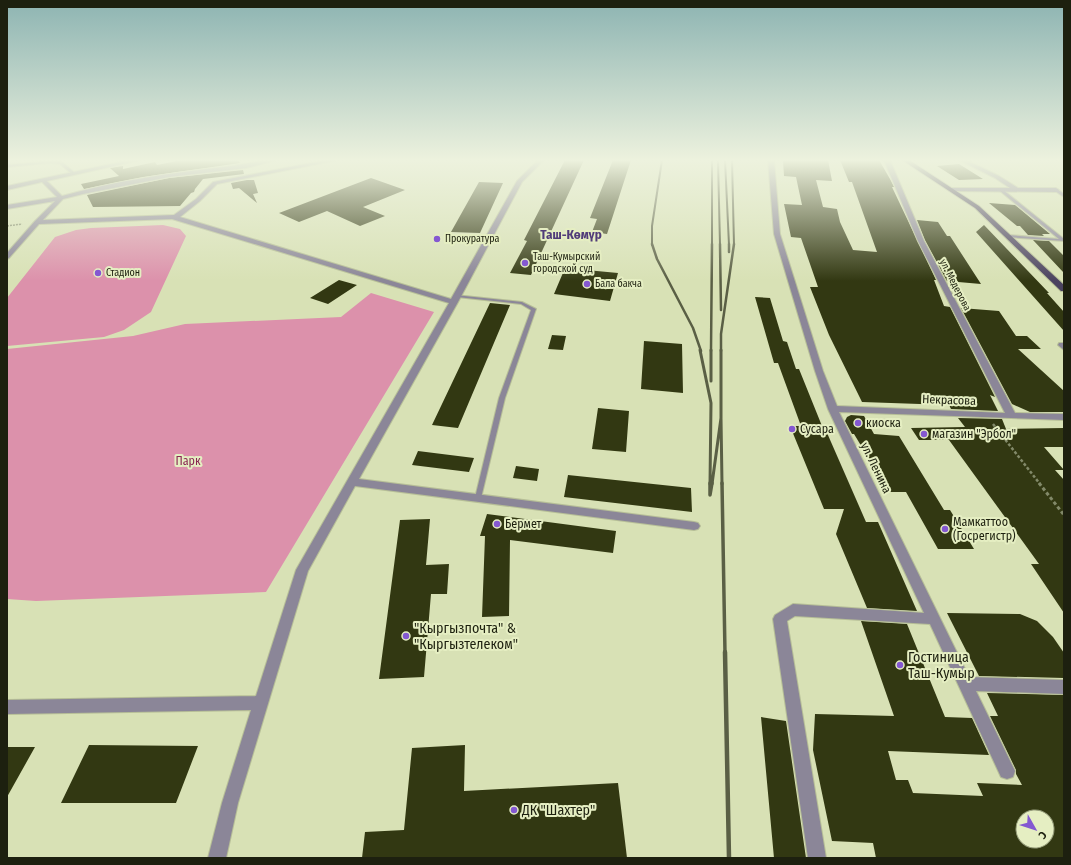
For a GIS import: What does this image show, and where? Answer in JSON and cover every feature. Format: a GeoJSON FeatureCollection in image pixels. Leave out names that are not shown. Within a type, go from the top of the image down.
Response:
{"type":"FeatureCollection","features":[{"type":"Feature","properties":{"kind":"main road"},"geometry":{"type":"LineString","coordinates":[[968,200],[978,207],[1064,289]]}},
{"type":"Feature","properties":{"kind":"street"},"geometry":{"type":"LineString","coordinates":[[7,207],[48,200]]}},
{"type":"Feature","properties":{"kind":"street"},"geometry":{"type":"LineString","coordinates":[[7,257],[37,222],[60,200]]}},
{"type":"Feature","properties":{"kind":"street"},"geometry":{"type":"LineString","coordinates":[[175,218],[198,200]]}},
{"type":"Feature","properties":{"kind":"street"},"geometry":{"type":"LineString","coordinates":[[217,858],[230,803],[302,570],[509,200]]}},
{"type":"Feature","properties":{"kind":"street","name":"ул. Ленина"},"geometry":{"type":"LineString","coordinates":[[774,200],[776,234],[819,371],[833,409],[1007,771]]}},
{"type":"Feature","properties":{"kind":"street","name":"ул. Медерова"},"geometry":{"type":"LineString","coordinates":[[904,200],[921,241],[1012,416]]}},
{"type":"Feature","properties":{"kind":"street"},"geometry":{"type":"LineString","coordinates":[[37,222],[175,218],[455,299]]}},
{"type":"Feature","properties":{"kind":"street","name":"Некрасова"},"geometry":{"type":"LineString","coordinates":[[833,409],[1064,417]]}},
{"type":"Feature","properties":{"kind":"street"},"geometry":{"type":"LineString","coordinates":[[352,482],[694,526]]}},
{"type":"Feature","properties":{"kind":"street"},"geometry":{"type":"LineString","coordinates":[[816,858],[780,619],[793,610],[935,619]]}},
{"type":"Feature","properties":{"kind":"street"},"geometry":{"type":"LineString","coordinates":[[966,684],[1064,687]]}},
{"type":"Feature","properties":{"kind":"street"},"geometry":{"type":"LineString","coordinates":[[7,707],[261,703]]}},
{"type":"Feature","properties":{"kind":"lane"},"geometry":{"type":"LineString","coordinates":[[1014,200],[1063,240]]}},
{"type":"Feature","properties":{"kind":"lane"},"geometry":{"type":"LineString","coordinates":[[1008,236],[1063,240]]}},
{"type":"Feature","properties":{"kind":"lane"},"geometry":{"type":"LineString","coordinates":[[455,299],[522,303],[534,309],[502,398],[478,498]]}},
{"type":"Feature","properties":{"kind":"path"},"geometry":{"type":"LineString","coordinates":[[985,414],[1064,515]]}},
{"type":"Feature","properties":{"kind":"green space","name":"Стадион"},"geometry":{"type":"Polygon","coordinates":[[[163,225],[180,229],[186,236],[151,312],[124,330],[104,337],[7,346],[7,298],[55,237],[76,230],[91,228],[163,225]]]}},
{"type":"Feature","properties":{"kind":"green space","name":"Парк"},"geometry":{"type":"Polygon","coordinates":[[[371,293],[434,312],[266,592],[36,601],[7,599],[7,349],[133,336],[185,324],[341,317],[371,293]]]}},
{"type":"Feature","properties":{"kind":"building"},"geometry":{"type":"Polygon","coordinates":[[[90,200],[185,200],[180,206],[93,207],[90,200]]]}},
{"type":"Feature","properties":{"kind":"building"},"geometry":{"type":"Polygon","coordinates":[[[312,200],[379,200],[363,207],[385,216],[360,226],[327,211],[299,222],[279,213],[312,200]]]}},
{"type":"Feature","properties":{"kind":"building"},"geometry":{"type":"Polygon","coordinates":[[[469,200],[495,200],[480,233],[451,232],[469,200]]]}},
{"type":"Feature","properties":{"kind":"building"},"geometry":{"type":"Polygon","coordinates":[[[544,200],[565,200],[531,275],[510,273],[527,241],[524,240],[544,200]]]}},
{"type":"Feature","properties":{"kind":"building"},"geometry":{"type":"Polygon","coordinates":[[[597,200],[618,200],[607,234],[592,232],[597,219],[590,218],[597,200]]]}},
{"type":"Feature","properties":{"kind":"building"},"geometry":{"type":"Polygon","coordinates":[[[801,200],[821,200],[823,207],[837,209],[840,222],[853,250],[877,252],[859,200],[898,200],[936,280],[934,280],[944,306],[950,307],[995,397],[990,395],[998,411],[951,409],[949,405],[862,402],[829,335],[810,287],[818,287],[801,238],[791,237],[784,204],[802,205],[801,200]]]}},
{"type":"Feature","properties":{"kind":"building"},"geometry":{"type":"Polygon","coordinates":[[[989,203],[1015,205],[1050,234],[1042,234],[1044,236],[1028,235],[1020,226],[1017,226],[989,203]]]}},
{"type":"Feature","properties":{"kind":"building"},"geometry":{"type":"Polygon","coordinates":[[[917,220],[938,222],[947,236],[950,236],[981,284],[947,281],[925,240],[917,220]]]}},
{"type":"Feature","properties":{"kind":"building"},"geometry":{"type":"Polygon","coordinates":[[[984,225],[1049,293],[1047,293],[1064,312],[1064,331],[976,232],[984,225]]]}},
{"type":"Feature","properties":{"kind":"building"},"geometry":{"type":"Polygon","coordinates":[[[1033,240],[1049,241],[1064,256],[1064,273],[1033,240]]]}},
{"type":"Feature","properties":{"kind":"building","name":"Бала бакча"},"geometry":{"type":"Polygon","coordinates":[[[565,268],[618,273],[610,301],[554,294],[565,268]]]}},
{"type":"Feature","properties":{"kind":"building"},"geometry":{"type":"Polygon","coordinates":[[[339,280],[357,285],[328,304],[310,298],[339,280]]]}},
{"type":"Feature","properties":{"kind":"building"},"geometry":{"type":"Polygon","coordinates":[[[755,297],[770,298],[783,341],[787,342],[796,369],[799,369],[822,426],[824,426],[866,522],[878,522],[917,611],[867,608],[836,534],[844,509],[824,509],[790,426],[801,426],[778,363],[774,363],[755,297]]]}},
{"type":"Feature","properties":{"kind":"building"},"geometry":{"type":"Polygon","coordinates":[[[490,303],[510,305],[458,428],[432,425],[490,303]]]}},
{"type":"Feature","properties":{"kind":"building"},"geometry":{"type":"Polygon","coordinates":[[[961,308],[999,311],[1016,336],[1027,336],[1041,349],[1018,349],[1064,391],[1064,412],[1030,412],[1012,404],[961,308]]]}},
{"type":"Feature","properties":{"kind":"building"},"geometry":{"type":"Polygon","coordinates":[[[552,335],[566,336],[563,350],[548,349],[552,335]]]}},
{"type":"Feature","properties":{"kind":"building"},"geometry":{"type":"Polygon","coordinates":[[[644,341],[682,344],[683,393],[641,389],[644,341]]]}},
{"type":"Feature","properties":{"kind":"building"},"geometry":{"type":"Polygon","coordinates":[[[598,408],[629,411],[626,452],[592,449],[598,408]]]}},
{"type":"Feature","properties":{"kind":"building"},"geometry":{"type":"Polygon","coordinates":[[[851,415],[864,416],[874,434],[899,436],[944,510],[950,510],[974,549],[938,549],[906,492],[889,492],[845,421],[847,417],[851,415]]]}},
{"type":"Feature","properties":{"kind":"building"},"geometry":{"type":"Polygon","coordinates":[[[958,418],[1002,419],[1006,429],[1064,428],[1064,447],[1044,447],[1064,470],[1055,470],[1064,480],[1064,613],[1031,564],[1039,564],[949,440],[919,440],[911,428],[965,427],[958,418]]]}},
{"type":"Feature","properties":{"kind":"building"},"geometry":{"type":"Polygon","coordinates":[[[418,451],[474,458],[469,472],[412,465],[418,451]]]}},
{"type":"Feature","properties":{"kind":"building"},"geometry":{"type":"Polygon","coordinates":[[[516,466],[539,469],[537,481],[513,478],[516,466]]]}},
{"type":"Feature","properties":{"kind":"building"},"geometry":{"type":"Polygon","coordinates":[[[568,475],[691,488],[692,512],[564,497],[568,475]]]}},
{"type":"Feature","properties":{"kind":"building"},"geometry":{"type":"Polygon","coordinates":[[[487,514],[616,531],[613,553],[510,540],[509,616],[482,617],[485,536],[480,536],[487,514]]]}},
{"type":"Feature","properties":{"kind":"building","name":"\"Кыргызпочта\" & \"Кыргызтелеком\""},"geometry":{"type":"Polygon","coordinates":[[[430,519],[426,565],[449,564],[447,594],[431,594],[424,677],[379,679],[400,520],[430,519]]]}},
{"type":"Feature","properties":{"kind":"building"},"geometry":{"type":"Polygon","coordinates":[[[947,613],[1020,614],[1037,621],[1053,637],[1064,653],[1064,678],[979,676],[947,613]]]}},
{"type":"Feature","properties":{"kind":"building"},"geometry":{"type":"Polygon","coordinates":[[[861,621],[907,624],[945,717],[972,718],[989,755],[888,751],[896,780],[908,780],[913,793],[983,796],[977,783],[1022,785],[990,716],[998,716],[987,693],[1064,695],[1064,858],[876,858],[873,843],[832,841],[813,750],[815,714],[894,716],[861,621]]]}},
{"type":"Feature","properties":{"kind":"building"},"geometry":{"type":"Polygon","coordinates":[[[761,717],[786,721],[806,858],[774,858],[761,717]]]}},
{"type":"Feature","properties":{"kind":"building"},"geometry":{"type":"Polygon","coordinates":[[[89,745],[198,746],[176,803],[61,803],[89,745]]]}},
{"type":"Feature","properties":{"kind":"building","name":"ДК \"Шахтер\""},"geometry":{"type":"Polygon","coordinates":[[[465,745],[464,791],[618,783],[627,858],[362,858],[365,832],[404,830],[412,748],[465,745]]]}},
{"type":"Feature","properties":{"kind":"building"},"geometry":{"type":"Polygon","coordinates":[[[7,747],[35,747],[7,797],[7,747]]]}},
{"type":"Feature","properties":{"kind":"railway"},"geometry":{"type":"LineString","coordinates":[[652,244],[652,226],[656,200]]}},
{"type":"Feature","properties":{"kind":"railway"},"geometry":{"type":"LineString","coordinates":[[712,200],[712,244]]}},
{"type":"Feature","properties":{"kind":"railway"},"geometry":{"type":"LineString","coordinates":[[719,200],[720,245]]}},
{"type":"Feature","properties":{"kind":"railway"},"geometry":{"type":"LineString","coordinates":[[727,200],[729,245]]}},
{"type":"Feature","properties":{"kind":"railway"},"geometry":{"type":"LineString","coordinates":[[733,200],[734,244]]}},
{"type":"Feature","properties":{"kind":"railway"},"geometry":{"type":"LineString","coordinates":[[652,244],[657,259],[693,328],[701,351]]}},
{"type":"Feature","properties":{"kind":"railway"},"geometry":{"type":"LineString","coordinates":[[711,351],[712,244]]}},
{"type":"Feature","properties":{"kind":"railway"},"geometry":{"type":"LineString","coordinates":[[720,244],[721,310]]}},
{"type":"Feature","properties":{"kind":"railway"},"geometry":{"type":"LineString","coordinates":[[721,418],[721,334],[734,244]]}},
{"type":"Feature","properties":{"kind":"railway"},"geometry":{"type":"LineString","coordinates":[[729,245],[729,252]]}},
{"type":"Feature","properties":{"kind":"railway"},"geometry":{"type":"LineString","coordinates":[[700,350],[711,403],[710,484]]}},
{"type":"Feature","properties":{"kind":"railway"},"geometry":{"type":"LineString","coordinates":[[711,351],[711,381]]}},
{"type":"Feature","properties":{"kind":"railway"},"geometry":{"type":"LineString","coordinates":[[712,484],[721,418]]}},
{"type":"Feature","properties":{"kind":"railway"},"geometry":{"type":"LineString","coordinates":[[721,418],[722,484]]}},
{"type":"Feature","properties":{"kind":"railway"},"geometry":{"type":"LineString","coordinates":[[710,484],[710,495],[712,483]]}},
{"type":"Feature","properties":{"kind":"railway"},"geometry":{"type":"LineString","coordinates":[[722,483],[725,653]]}},
{"type":"Feature","properties":{"kind":"railway"},"geometry":{"type":"LineString","coordinates":[[725,652],[729,858]]}},
{"type":"Feature","properties":{"kind":"place","name":"Прокуратура"},"geometry":{"type":"Point","coordinates":[437,239]}},
{"type":"Feature","properties":{"kind":"place","name":"Таш-Кумырский городской суд"},"geometry":{"type":"Point","coordinates":[525,263]}},
{"type":"Feature","properties":{"kind":"place","name":"Стадион"},"geometry":{"type":"Point","coordinates":[98,273]}},
{"type":"Feature","properties":{"kind":"place","name":"Бала бакча"},"geometry":{"type":"Point","coordinates":[587,284]}},
{"type":"Feature","properties":{"kind":"place","name":"киоска"},"geometry":{"type":"Point","coordinates":[858,423]}},
{"type":"Feature","properties":{"kind":"place","name":"Сусара"},"geometry":{"type":"Point","coordinates":[792,429]}},
{"type":"Feature","properties":{"kind":"place","name":"магазин \"Эрбол\""},"geometry":{"type":"Point","coordinates":[924,434]}},
{"type":"Feature","properties":{"kind":"place","name":"Бермет"},"geometry":{"type":"Point","coordinates":[497,524]}},
{"type":"Feature","properties":{"kind":"place","name":"Мамкаттоо (Госрегистр)"},"geometry":{"type":"Point","coordinates":[945,529]}},
{"type":"Feature","properties":{"kind":"place","name":"\"Кыргызпочта\" & \"Кыргызтелеком\""},"geometry":{"type":"Point","coordinates":[406,636]}},
{"type":"Feature","properties":{"kind":"place","name":"Гостиница Таш-Кумыр"},"geometry":{"type":"Point","coordinates":[900,665]}},
{"type":"Feature","properties":{"kind":"place","name":"ДК \"Шахтер\""},"geometry":{"type":"Point","coordinates":[514,810]}},
{"type":"Feature","properties":{"kind":"district","name":"Таш-Көмүр"},"geometry":{"type":"Point","coordinates":[571,234]}}]}
